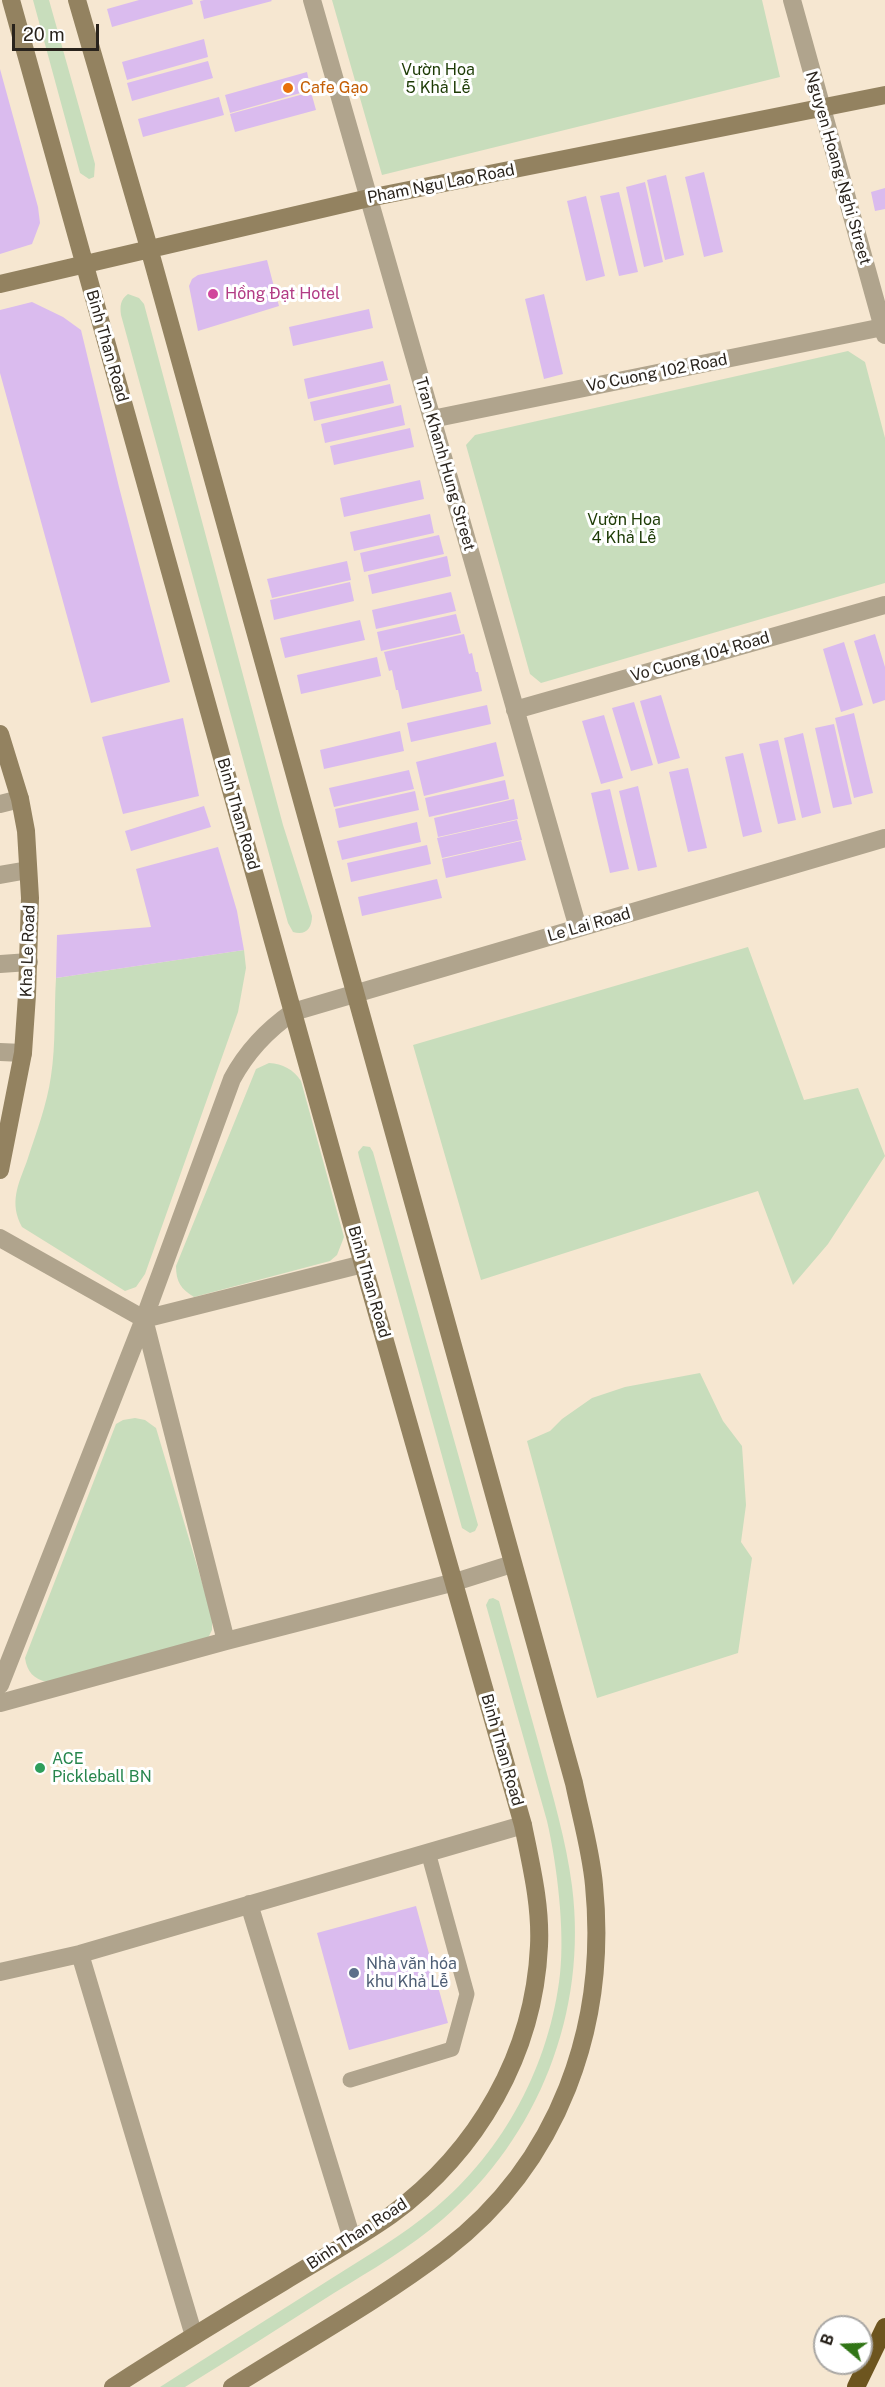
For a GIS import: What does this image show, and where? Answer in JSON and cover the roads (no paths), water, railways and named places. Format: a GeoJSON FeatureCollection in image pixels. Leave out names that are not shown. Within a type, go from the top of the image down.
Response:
{"type":"FeatureCollection","features":[{"type":"Feature","properties":{"kind":"highway"},"geometry":{"type":"LineString","coordinates":[[856,2387],[885,2327]]}},
{"type":"Feature","properties":{"kind":"main road","name":"Binh Than Road"},"geometry":{"type":"LineString","coordinates":[[11,0],[363,1264],[523,1825],[536,1891],[540,1944],[530,2016],[512,2070],[477,2128],[448,2164],[398,2209],[113,2387]]}},
{"type":"Feature","properties":{"kind":"main road"},"geometry":{"type":"LineString","coordinates":[[77,0],[149,248],[574,1783],[594,1884],[596,1963],[591,2006],[581,2051],[555,2118],[537,2149],[500,2200],[446,2249],[400,2282],[232,2387]]}},
{"type":"Feature","properties":{"kind":"main road","name":"Pham Ngu Lao Road"},"geometry":{"type":"LineString","coordinates":[[0,284],[369,198],[885,95]]}},
{"type":"Feature","properties":{"kind":"main road","name":"Kha Le Road"},"geometry":{"type":"LineString","coordinates":[[0,734],[20,799],[26,831],[30,898],[23,1053],[4,1131],[0,1170]]}},
{"type":"Feature","properties":{"kind":"street","name":"Tran Khanh Hung Street"},"geometry":{"type":"LineString","coordinates":[[312,0],[578,928]]}},
{"type":"Feature","properties":{"kind":"street","name":"Nguyen Hoang Nghi Street"},"geometry":{"type":"LineString","coordinates":[[792,0],[884,331]]}},
{"type":"Feature","properties":{"kind":"street","name":"Vo Cuong 102 Road"},"geometry":{"type":"LineString","coordinates":[[432,419],[884,331]]}},
{"type":"Feature","properties":{"kind":"street","name":"Vo Cuong 104 Road"},"geometry":{"type":"LineString","coordinates":[[515,710],[885,605]]}},
{"type":"Feature","properties":{"kind":"street"},"geometry":{"type":"LineString","coordinates":[[0,804],[20,799]]}},
{"type":"Feature","properties":{"kind":"street","name":"Le Lai Road"},"geometry":{"type":"LineString","coordinates":[[293,1012],[885,838]]}},
{"type":"Feature","properties":{"kind":"street"},"geometry":{"type":"LineString","coordinates":[[0,875],[28,870]]}},
{"type":"Feature","properties":{"kind":"street"},"geometry":{"type":"LineString","coordinates":[[0,964],[28,962]]}},
{"type":"Feature","properties":{"kind":"street"},"geometry":{"type":"LineString","coordinates":[[0,1685],[144,1319],[232,1079],[249,1052],[272,1028],[293,1012]]}},
{"type":"Feature","properties":{"kind":"street"},"geometry":{"type":"LineString","coordinates":[[0,1052],[23,1053]]}},
{"type":"Feature","properties":{"kind":"street"},"geometry":{"type":"LineString","coordinates":[[0,1238],[144,1319],[363,1264]]}},
{"type":"Feature","properties":{"kind":"street"},"geometry":{"type":"LineString","coordinates":[[144,1319],[226,1641]]}},
{"type":"Feature","properties":{"kind":"street"},"geometry":{"type":"LineString","coordinates":[[0,1703],[226,1641],[455,1582],[512,1564]]}},
{"type":"Feature","properties":{"kind":"street"},"geometry":{"type":"LineString","coordinates":[[0,1972],[80,1954],[523,1825]]}},
{"type":"Feature","properties":{"kind":"street"},"geometry":{"type":"LineString","coordinates":[[249,1904],[352,2239]]}},
{"type":"Feature","properties":{"kind":"street"},"geometry":{"type":"LineString","coordinates":[[80,1954],[194,2336]]}},
{"type":"Feature","properties":{"kind":"lane"},"geometry":{"type":"LineString","coordinates":[[350,2080],[452,2049],[467,1994],[428,1852]]}},
{"type":"Feature","properties":{"kind":"place","name":"Cafe Gạo"},"geometry":{"type":"Point","coordinates":[288,88]}},
{"type":"Feature","properties":{"kind":"place","name":"Hồng Đạt Hotel"},"geometry":{"type":"Point","coordinates":[213,294]}},
{"type":"Feature","properties":{"kind":"place","name":"ACE Pickleball BN"},"geometry":{"type":"Point","coordinates":[40,1768]}},
{"type":"Feature","properties":{"kind":"place","name":"Nhà văn hóa khu Khả Lễ"},"geometry":{"type":"Point","coordinates":[354,1973]}},
{"type":"Feature","properties":{"kind":"park label","name":"Vườn Hoa 5 Khả Lễ"},"geometry":{"type":"Point","coordinates":[438,79]}},
{"type":"Feature","properties":{"kind":"park label","name":"Vườn Hoa 4 Khả Lễ"},"geometry":{"type":"Point","coordinates":[624,529]}}]}
